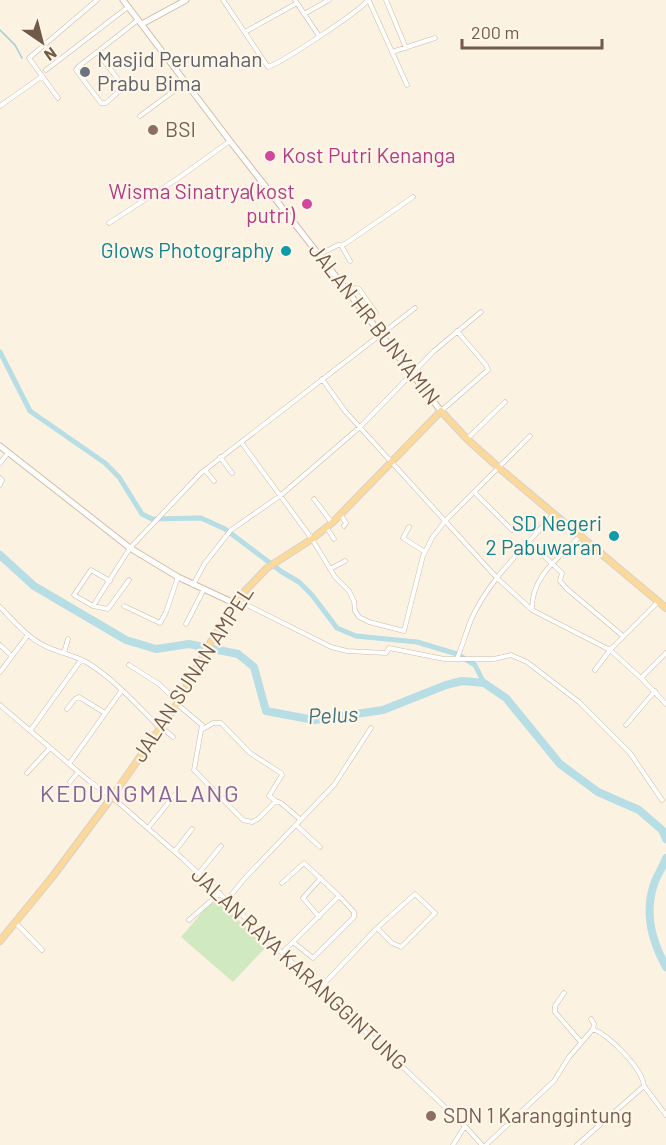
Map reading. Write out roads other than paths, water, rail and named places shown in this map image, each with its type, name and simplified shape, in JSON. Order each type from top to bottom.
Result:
[{"type":"main road","name":"JALAN HR BUNYAMIN","points":[[123,0],[441,411],[498,467],[666,608]]},
{"type":"main road","points":[[140,22],[186,0]]},
{"type":"main road","name":"JALAN SUNAN AMPEL","points":[[0,941],[53,876],[112,797],[177,703],[213,638],[255,578],[329,525],[441,411]]},
{"type":"main road","points":[[0,446],[130,548],[178,578],[237,602]]},
{"type":"street","points":[[58,98],[29,58],[97,0]]},
{"type":"street","points":[[223,0],[268,67],[286,58],[369,1],[407,85]]},
{"type":"street","points":[[304,14],[329,0]]},
{"type":"street","points":[[386,0],[406,48]]},
{"type":"street","points":[[245,33],[296,2],[319,36]]},
{"type":"street","points":[[46,70],[128,7]]},
{"type":"street","points":[[98,53],[124,87],[106,103],[101,103],[76,70],[98,53],[140,22]]},
{"type":"street","points":[[392,52],[435,38]]},
{"type":"street","points":[[0,106],[41,77]]},
{"type":"street","points":[[140,116],[186,82]]},
{"type":"street","points":[[108,223],[177,179],[230,141]]},
{"type":"street","points":[[320,254],[341,245],[413,197]]},
{"type":"street","points":[[341,245],[350,261]]},
{"type":"street","points":[[349,292],[356,288],[360,290],[376,313],[369,319]]},
{"type":"street","points":[[93,606],[130,548],[205,470],[415,308]]},
{"type":"street","points":[[193,585],[205,563],[231,530],[280,496],[360,427],[412,373],[481,312]]},
{"type":"street","points":[[441,411],[488,370],[457,331]]},
{"type":"street","points":[[322,379],[345,411],[497,578],[532,610],[610,650],[666,704]]},
{"type":"street","points":[[467,439],[505,402]]},
{"type":"street","points":[[241,442],[312,539],[334,578],[349,591],[354,601],[355,611],[359,616],[369,622],[404,631],[425,552],[432,538],[445,521],[530,436]]},
{"type":"street","points":[[0,463],[8,453]]},
{"type":"street","points":[[220,458],[232,473]]},
{"type":"street","points":[[205,470],[214,481]]},
{"type":"street","points":[[0,478],[2,480],[0,484]]},
{"type":"street","points":[[474,492],[512,530]]},
{"type":"street","points":[[314,499],[334,539]]},
{"type":"street","points":[[340,514],[346,523],[344,526]]},
{"type":"street","points":[[457,659],[472,619],[497,578],[554,514]]},
{"type":"street","points":[[409,527],[403,536],[404,539],[425,552]]},
{"type":"street","points":[[532,610],[538,580],[580,536]]},
{"type":"street","points":[[529,542],[562,573],[560,582],[623,636]]},
{"type":"street","points":[[330,570],[345,561]]},
{"type":"street","points":[[110,581],[91,570],[74,593],[75,597],[93,606],[108,609],[129,580]]},
{"type":"street","points":[[124,606],[160,623],[178,578]]},
{"type":"street","points":[[186,624],[204,589]]},
{"type":"street","points":[[237,602],[339,649],[386,653],[389,648],[444,659],[494,658],[511,655],[527,662],[579,702],[630,753],[662,800]]},
{"type":"street","points":[[595,670],[623,636],[659,602]]},
{"type":"street","points":[[0,607],[28,635],[46,647],[81,660],[122,690],[160,728],[173,737]]},
{"type":"street","points":[[0,672],[28,635]]},
{"type":"street","points":[[64,653],[68,639]]},
{"type":"street","points":[[0,645],[12,656]]},
{"type":"street","points":[[641,678],[666,654]]},
{"type":"street","points":[[30,731],[81,660]]},
{"type":"street","points":[[129,665],[159,684],[177,703],[201,722],[203,729],[196,752],[194,770],[243,820],[252,822],[258,819],[276,801]]},
{"type":"street","points":[[69,764],[122,690]]},
{"type":"street","points":[[626,725],[655,691]]},
{"type":"street","points":[[67,709],[79,697],[105,713]]},
{"type":"street","name":"JALAN RAYA KARANGGINTUNG","points":[[1,707],[175,851],[484,1145]]},
{"type":"street","points":[[203,729],[213,723],[220,723],[250,753],[281,773],[282,775],[269,796],[301,820]]},
{"type":"street","points":[[227,900],[341,777],[371,729]]},
{"type":"street","points":[[150,742],[157,747]]},
{"type":"street","points":[[27,773],[50,748]]},
{"type":"street","points":[[70,782],[78,772]]},
{"type":"street","points":[[148,828],[178,791]]},
{"type":"street","points":[[296,825],[320,847]]},
{"type":"street","points":[[175,851],[192,829]]},
{"type":"street","points":[[199,874],[221,846]]},
{"type":"street","points":[[282,883],[303,863],[306,864],[356,914],[313,958],[293,942]]},
{"type":"street","points":[[319,916],[303,898],[321,878]]},
{"type":"street","points":[[189,920],[220,893]]},
{"type":"street","points":[[319,989],[377,928],[415,894],[435,913],[401,947],[392,943],[377,928]]},
{"type":"street","points":[[282,953],[339,896]]},
{"type":"street","points":[[15,922],[42,950]]},
{"type":"street","points":[[564,993],[555,1006],[555,1012],[581,1042]]},
{"type":"street","points":[[484,1145],[554,1081],[581,1042],[593,1029],[594,1024],[591,1018]]},
{"type":"street","points":[[593,1029],[610,1039],[642,1076],[644,1086],[666,1114]]},
{"type":"street","points":[[577,1145],[644,1086]]},
{"type":"street","points":[[453,1145],[465,1126]]},
{"type":"waterway","points":[[0,30],[15,45],[22,58]]},
{"type":"waterway","points":[[0,352],[30,411],[105,463],[119,477],[142,514],[152,519],[201,518],[225,529],[299,582],[337,628],[356,636],[417,642],[457,654],[475,665],[484,683]]},
{"type":"waterway","name":"Pelus","points":[[0,555],[34,586],[126,640],[156,649],[189,644],[238,654],[254,667],[266,711],[314,720],[383,710],[462,681],[484,683],[506,698],[560,764],[598,792],[639,810],[662,830],[666,839]]},
{"type":"waterway","name":"Pelus","points":[[666,858],[654,884],[650,906],[653,937],[666,967]]},
{"type":"place","name":"Masjid Perumahan Prabu Bima","points":[[85,72]]},
{"type":"place","name":"BSI","points":[[153,130]]},
{"type":"place","name":"Kost Putri Kenanga","points":[[270,156]]},
{"type":"place","name":"Wisma Sinatrya(kost putri)","points":[[307,204]]},
{"type":"place","name":"Glows Photography","points":[[286,251]]},
{"type":"place","name":"SD Negeri 2 Pabuwaran","points":[[614,536]]},
{"type":"place","name":"SDN 1 Karanggintung","points":[[431,1116]]},
{"type":"district","name":"KEDUNGMALANG","points":[[140,794]]}]
